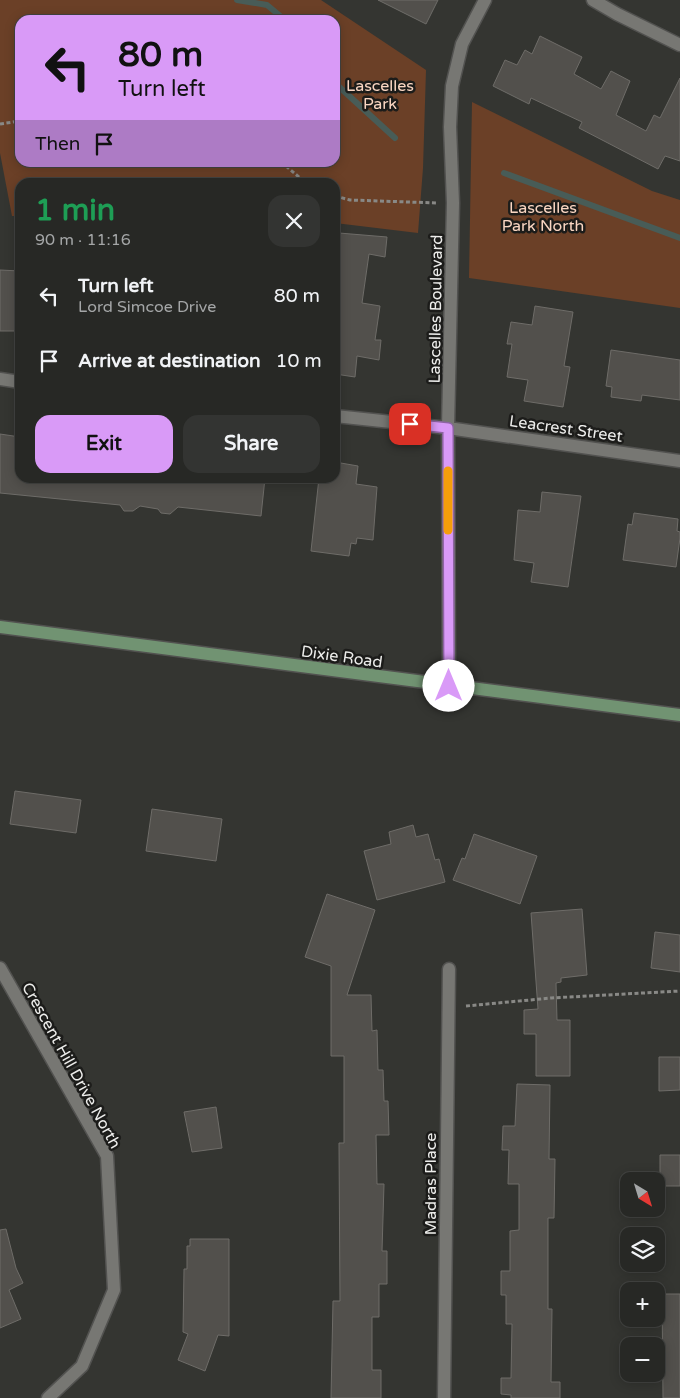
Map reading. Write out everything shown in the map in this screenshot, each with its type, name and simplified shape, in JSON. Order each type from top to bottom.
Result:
[{"type":"main road","name":"Dixie Road","points":[[0,627],[680,715]]},
{"type":"street","name":"Lascelles Boulevard","points":[[449,686],[448,428],[453,203],[450,127],[452,86],[462,44],[485,0]]},
{"type":"street","points":[[593,0],[616,14],[680,45]]},
{"type":"street","points":[[0,380],[15,382]]},
{"type":"street","name":"Leacrest Street","points":[[340,417],[448,428],[680,461]]},
{"type":"street","name":"Crescent Hill Drive North","points":[[0,968],[106,1156],[114,1290],[82,1366],[48,1398]]},
{"type":"street","name":"Madras Place","points":[[444,1398],[449,969]]},
{"type":"path","points":[[0,124],[15,122]]},
{"type":"path","points":[[286,167],[300,178]]},
{"type":"path","points":[[340,197],[350,200],[453,203]]},
{"type":"path","points":[[448,1008],[551,998],[680,991]]},
{"type":"green space","name":"Lascelles Park","points":[[0,0],[321,0],[426,70],[423,168],[418,233],[340,224],[340,178],[15,178],[15,216],[12,216],[0,153]]},
{"type":"green space","name":"Lascelles Park North","points":[[472,102],[652,191],[680,200],[680,308],[469,278]]},
{"type":"building","points":[[378,0],[438,0],[426,24]]},
{"type":"building","points":[[540,36],[582,57],[574,74],[601,89],[611,71],[630,81],[616,115],[646,131],[654,115],[660,118],[680,78],[680,161],[665,156],[658,169],[579,128],[582,122],[531,98],[529,104],[493,86],[505,60],[517,65],[525,50],[532,54]]},
{"type":"building","points":[[340,233],[387,237],[385,257],[369,254],[362,303],[380,306],[375,340],[381,340],[379,360],[357,356],[355,377],[340,375]]},
{"type":"building","points":[[0,270],[15,271],[15,331],[0,331]]},
{"type":"building","points":[[535,306],[573,312],[564,366],[570,367],[563,407],[524,401],[528,380],[507,377],[512,344],[507,344],[511,322],[532,325]]},
{"type":"building","points":[[611,350],[680,360],[680,400],[642,395],[641,401],[611,397],[612,387],[606,386]]},
{"type":"building","points":[[0,434],[15,436],[15,483],[264,483],[261,516],[178,507],[170,514],[161,513],[158,509],[140,506],[133,511],[124,511],[120,505],[0,493]]},
{"type":"building","points":[[340,463],[358,466],[356,484],[377,487],[373,540],[357,538],[356,544],[351,543],[349,556],[311,551],[318,483],[340,483]]},
{"type":"building","points":[[542,492],[581,496],[568,587],[531,582],[534,563],[514,560],[518,510],[540,512]]},
{"type":"building","points":[[634,513],[678,519],[677,531],[680,532],[680,538],[676,567],[623,560],[628,524],[632,525]]},
{"type":"building","points":[[15,791],[81,800],[76,833],[10,824]]},
{"type":"building","points":[[152,809],[222,819],[216,861],[146,851]]},
{"type":"building","points":[[413,825],[416,837],[428,834],[435,860],[439,859],[445,882],[377,900],[364,851],[391,844],[389,832]]},
{"type":"building","points":[[474,834],[537,856],[520,904],[453,880],[462,858],[465,859]]},
{"type":"building","points":[[327,894],[375,910],[347,995],[371,995],[372,1031],[377,1030],[378,1070],[383,1070],[384,1101],[388,1101],[389,1135],[376,1135],[377,1184],[384,1184],[382,1251],[387,1251],[387,1284],[379,1284],[379,1317],[372,1317],[372,1370],[381,1370],[381,1398],[331,1398],[333,1301],[340,1301],[339,1143],[344,1143],[344,1056],[331,1056],[331,966],[305,957]]},
{"type":"building","points":[[582,909],[587,975],[561,978],[561,982],[556,983],[557,1020],[570,1020],[570,1076],[536,1076],[536,1034],[524,1034],[524,1010],[538,1009],[531,913]]},
{"type":"building","points":[[655,932],[680,935],[680,972],[651,968]]},
{"type":"building","points":[[659,1057],[680,1057],[680,1090],[659,1091]]},
{"type":"building","points":[[517,1084],[550,1085],[549,1159],[555,1159],[554,1218],[548,1218],[548,1309],[552,1309],[551,1382],[560,1382],[560,1398],[511,1398],[511,1395],[501,1394],[501,1378],[511,1378],[512,1324],[506,1324],[506,1295],[501,1295],[501,1271],[510,1271],[510,1231],[519,1230],[519,1184],[508,1184],[509,1150],[502,1150],[503,1126],[515,1126]]},
{"type":"building","points":[[216,1107],[222,1148],[192,1152],[184,1112]]},
{"type":"building","points":[[660,1155],[680,1155],[680,1186],[665,1186],[665,1172],[660,1172]]},
{"type":"building","points":[[6,1229],[16,1268],[23,1283],[9,1290],[21,1319],[0,1328],[0,1230]]},
{"type":"building","points":[[190,1239],[229,1239],[229,1336],[218,1335],[205,1371],[178,1360],[188,1334],[183,1332],[184,1269],[187,1269],[187,1246],[190,1246]]},
{"type":"building","points":[[665,1294],[680,1294],[680,1398],[663,1398],[665,1337],[662,1337],[662,1327],[665,1327]]},
{"type":"waterway","points":[[237,0],[267,5],[279,15]]},
{"type":"waterway","points":[[340,88],[395,138]]},
{"type":"waterway","points":[[504,173],[680,238]]},
{"type":"slow traffic","points":[[448,471],[448,530]]},
{"type":"route","points":[[410,424],[448,428],[449,686]]}]
